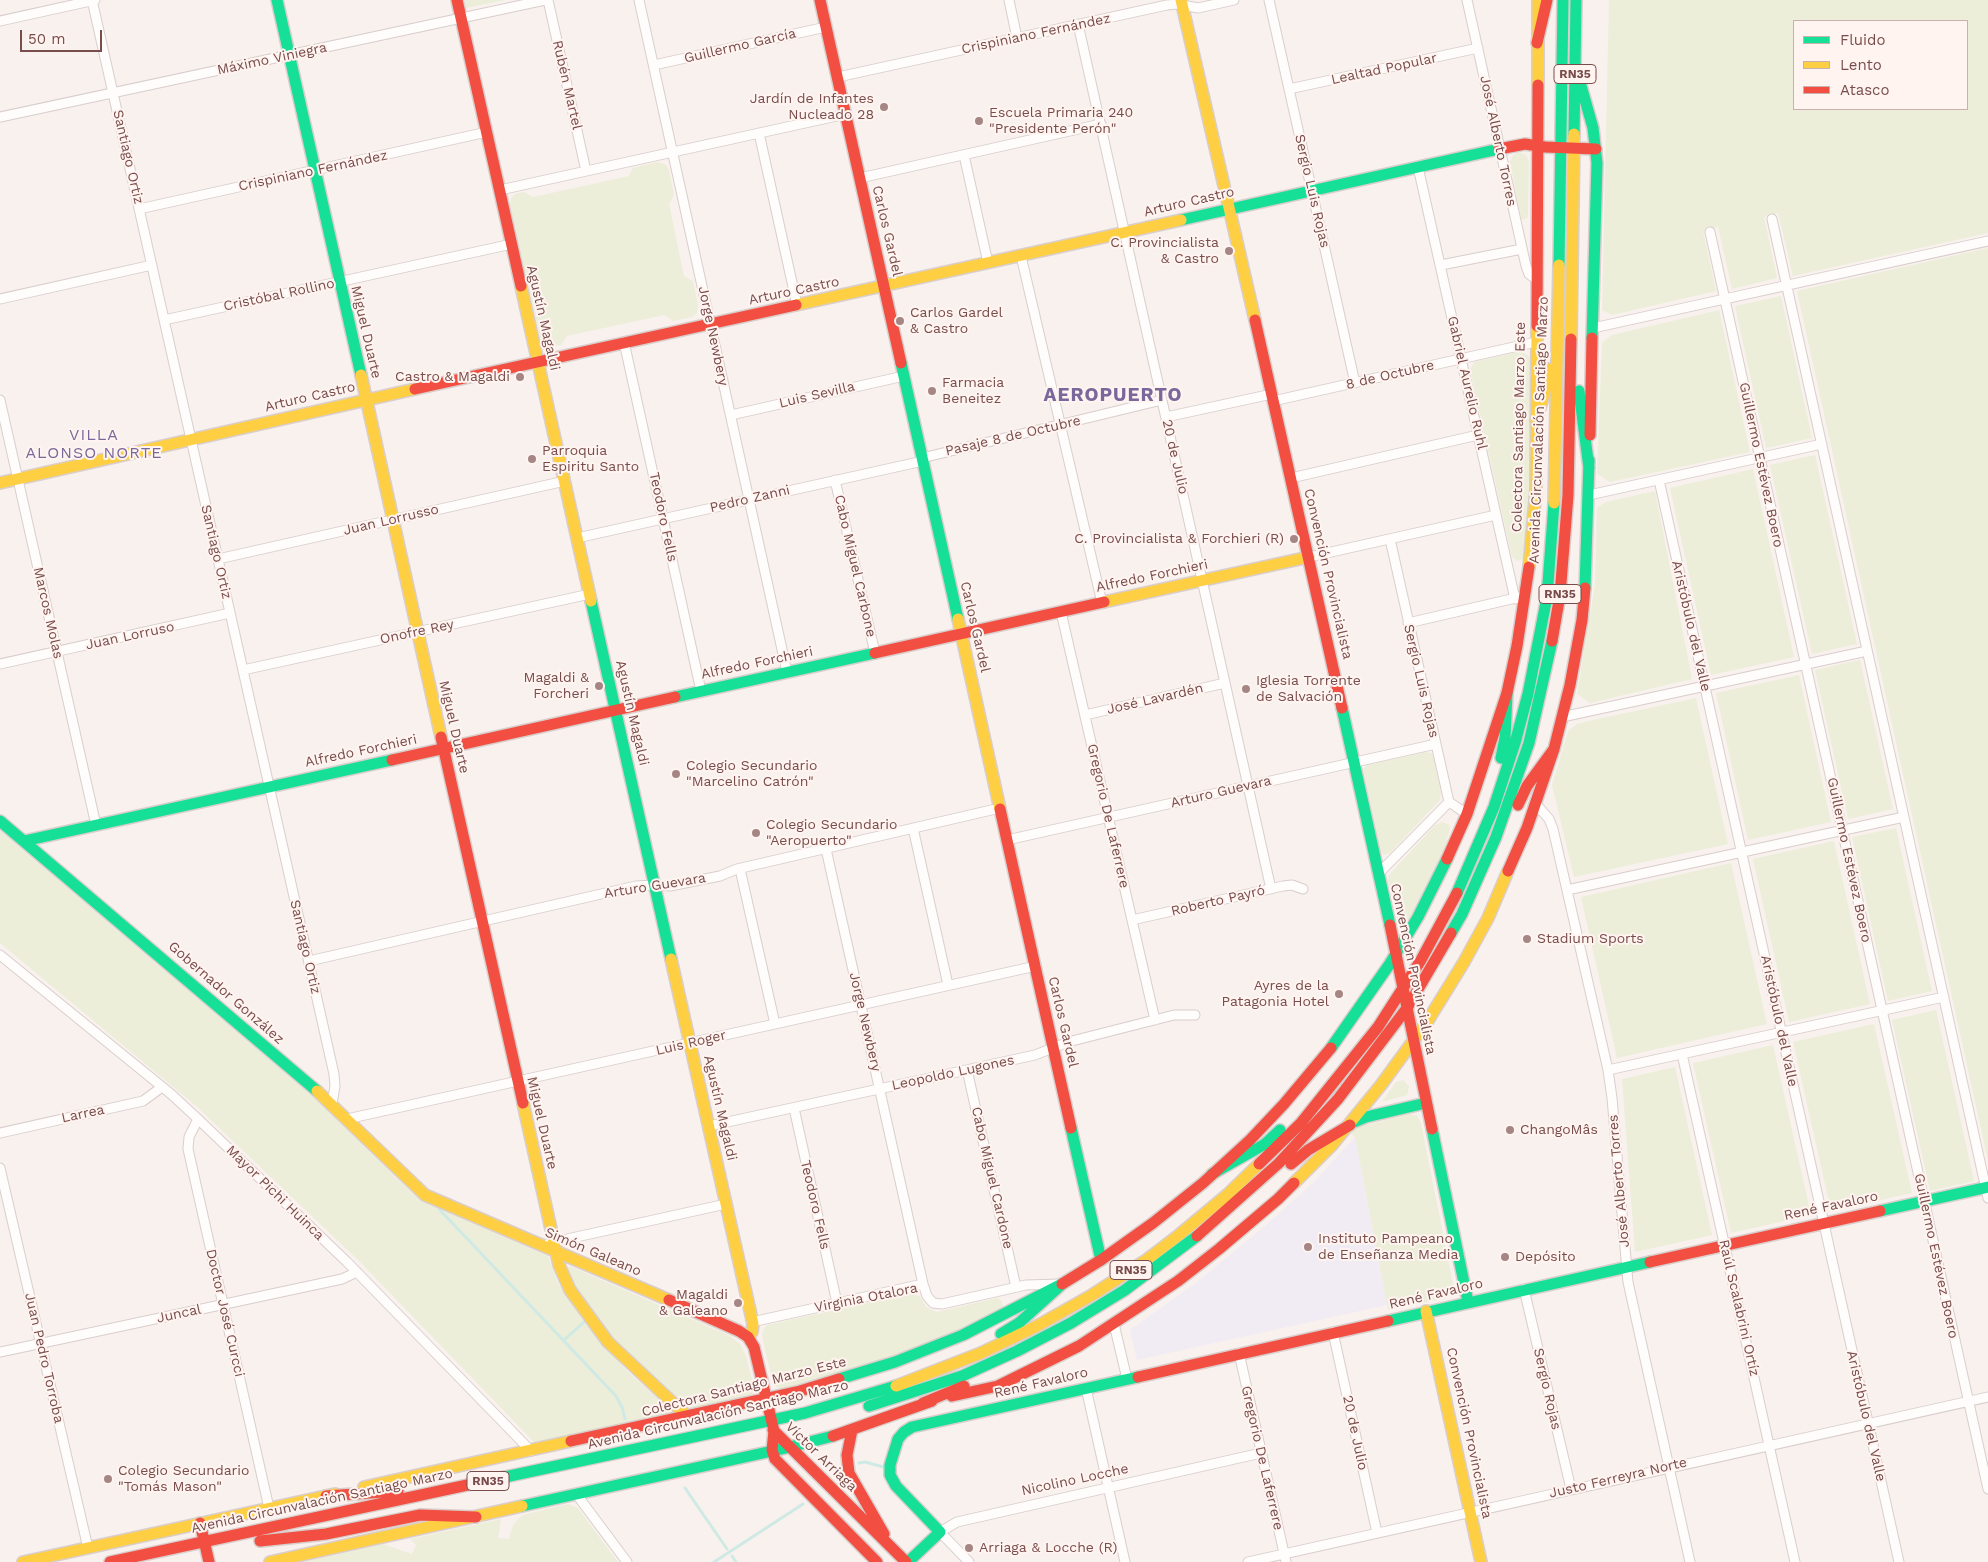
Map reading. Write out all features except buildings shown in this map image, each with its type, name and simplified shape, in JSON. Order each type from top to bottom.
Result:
[{"type":"main road","name":"Miguel Duarte","points":[[277,0],[560,1270],[568,1286],[598,1330],[631,1365],[688,1417]]},
{"type":"main road","name":"Agustín Magaldi","points":[[457,0],[752,1322],[752,1330],[748,1337]]},
{"type":"main road","name":"Carlos Gardel","points":[[820,0],[1101,1260]]},
{"type":"main road","name":"Colectora Santiago Marzo Este","points":[[23,1562],[766,1400],[837,1381],[918,1354],[974,1330],[1101,1260],[1153,1223],[1212,1174],[1267,1123],[1313,1071],[1355,1016],[1396,955],[1434,886],[1467,814],[1507,693],[1517,646],[1520,597],[1535,504],[1538,0]]},
{"type":"main road","points":[[1537,43],[1547,0]]},
{"type":"main road","name":"Avenida Circunvalación Santiago Marzo","points":[[161,1562],[772,1425],[885,1390],[962,1362],[1025,1333],[1092,1295],[1162,1248],[1227,1195],[1276,1148],[1328,1091],[1368,1040],[1403,989],[1438,931],[1461,885],[1494,807],[1515,743],[1534,669],[1547,596],[1555,495],[1563,0]]},
{"type":"main road","name":"Avenida Circunvalación Santiago Marzo","points":[[110,1562],[207,1552],[542,1469],[876,1404],[962,1376],[1017,1351],[1106,1302],[1161,1265],[1264,1178],[1309,1132],[1351,1082],[1406,1008],[1446,944],[1483,868],[1508,806],[1536,718],[1553,639],[1561,586],[1567,512],[1576,0]]},
{"type":"main road","name":"Convención Provincialista","points":[[1182,2],[1309,557],[1396,955],[1468,1302]]},
{"type":"main road","points":[[923,1404],[998,1386],[1065,1353],[1114,1324],[1178,1281],[1239,1233],[1296,1181],[1350,1125],[1413,1041],[1447,991],[1480,933],[1508,873],[1536,804],[1554,749],[1576,653],[1584,604],[1598,178],[1596,149],[1591,121],[1575,64]]},
{"type":"main road","name":"Arturo Castro","points":[[0,483],[538,361],[1500,149],[1525,144],[1596,149]]},
{"type":"main road","points":[[1536,422],[1548,377],[1550,273],[1560,203]]},
{"type":"main road","points":[[1573,224],[1580,298],[1579,400],[1589,468]]},
{"type":"main road","name":"Alfredo Forchieri","points":[[24,841],[1309,557]]},
{"type":"main road","points":[[1461,885],[1470,843],[1504,750],[1507,693]]},
{"type":"main road","points":[[1446,944],[1482,894],[1524,793],[1554,749]]},
{"type":"main road","name":"Gobernador González","points":[[0,821],[332,1104],[426,1195]]},
{"type":"main road","points":[[1212,1174],[1271,1139],[1334,1069],[1368,1040]]},
{"type":"main road","points":[[1196,1237],[1241,1210],[1304,1153],[1350,1125],[1366,1117],[1426,1103]]},
{"type":"main road","name":"René Favaloro","points":[[940,1532],[892,1481],[890,1468],[896,1442],[902,1434],[912,1428],[1127,1378],[1824,1223],[1924,1201],[1987,1191]]},
{"type":"main road","name":"Simón Galeano","points":[[426,1195],[539,1245],[555,1247],[739,1331],[748,1337]]},
{"type":"main road","points":[[885,1390],[922,1368],[968,1350],[1012,1328],[1060,1284]]},
{"type":"main road","points":[[270,1562],[772,1452],[852,1430],[923,1404],[1050,1343],[1106,1302]]},
{"type":"main road","name":"Convención Provincialista","points":[[1426,1311],[1482,1562]]},
{"type":"main road","points":[[748,1337],[754,1346],[772,1425]]},
{"type":"main road","name":"Víctor Arriaga","points":[[772,1425],[791,1447],[907,1562]]},
{"type":"main road","name":"Víctor Arriaga","points":[[772,1425],[772,1452]]},
{"type":"main road","points":[[852,1430],[847,1455],[849,1473],[895,1551]]},
{"type":"main road","points":[[772,1452],[777,1462],[877,1562]]},
{"type":"main road","points":[[326,1496],[392,1492],[482,1471],[542,1469]]},
{"type":"main road","points":[[260,1541],[326,1534],[420,1515],[476,1517]]},
{"type":"main road","points":[[200,1523],[207,1552]]},
{"type":"main road","name":"Nicolino Locche","points":[[907,1562],[940,1532]]},
{"type":"street","points":[[0,21],[93,0]]},
{"type":"street","name":"Santiago Ortiz","points":[[93,0],[335,1078],[332,1104]]},
{"type":"street","name":"Máximo Viniegra","points":[[0,117],[546,0]]},
{"type":"street","name":"Rubén Martel","points":[[546,0],[586,171]]},
{"type":"street","name":"Jorge Newbery","points":[[639,0],[787,672]]},
{"type":"street","points":[[1009,0],[1017,38]]},
{"type":"street","name":"Crispiniano Fernández","points":[[838,77],[1166,5],[1182,2],[1198,8],[1234,0]]},
{"type":"street","name":"Sergio Luis Rojas","points":[[1269,0],[1355,383]]},
{"type":"street","name":"José Alberto Torres","points":[[1468,0],[1522,249],[1528,272],[1536,279]]},
{"type":"street","name":"20 de Julio","points":[[1078,24],[1271,889]]},
{"type":"street","name":"Guillermo García","points":[[654,65],[826,27]]},
{"type":"street","name":"Lealtad Popular","points":[[1289,89],[1478,48]]},
{"type":"street","points":[[500,190],[846,114]]},
{"type":"street","points":[[860,178],[1100,124]]},
{"type":"street","name":"Crispiniano Fernández","points":[[139,209],[487,132]]},
{"type":"street","points":[[759,133],[797,305]]},
{"type":"street","points":[[964,155],[988,263]]},
{"type":"street","name":"Gabriel Aurelio Ruhl","points":[[1418,167],[1496,515],[1520,597]]},
{"type":"street","points":[[1772,219],[1987,1191]]},
{"type":"street","name":"Guillermo Estévez Boero","points":[[1710,232],[1988,1489]]},
{"type":"street","points":[[1593,328],[1988,241]]},
{"type":"street","name":"Cristóbal Rollino","points":[[164,320],[512,244]]},
{"type":"street","points":[[1440,265],[1522,249]]},
{"type":"street","points":[[1021,256],[1102,602]]},
{"type":"street","points":[[0,299],[152,265]]},
{"type":"street","name":"Teodoro Fells","points":[[624,342],[701,691]]},
{"type":"street","name":"8 de Octubre","points":[[1272,397],[1355,383],[1536,342]]},
{"type":"street","name":"Luis Sevilla","points":[[730,415],[904,376]]},
{"type":"street","points":[[1166,417],[1272,397]]},
{"type":"street","name":"Marcos Molas","points":[[0,400],[96,825]]},
{"type":"street","name":"Pasaje 8 de Octubre","points":[[923,459],[1162,400]]},
{"type":"street","points":[[1291,478],[1478,435]]},
{"type":"street","points":[[1588,495],[1822,444]]},
{"type":"street","name":"Pedro Zanni","points":[[577,538],[923,459]]},
{"type":"street","name":"Cabo Miguel Carbone","points":[[835,480],[875,653]]},
{"type":"street","name":"Aristóbulo del Valle","points":[[1659,480],[1899,1562]]},
{"type":"street","name":"Juan Lorrusso","points":[[218,559],[565,481]]},
{"type":"street","name":"Alfredo Forchieri","points":[[1309,557],[1496,515]]},
{"type":"street","name":"Sergio Luis Rojas","points":[[1390,539],[1449,802]]},
{"type":"street","name":"Onofre Rey","points":[[243,670],[590,594]]},
{"type":"street","points":[[1408,623],[1520,597]]},
{"type":"street","name":"Gregorio De Laferrere","points":[[1061,612],[1155,1020]]},
{"type":"street","name":"Juan Lorruso","points":[[0,664],[230,613]]},
{"type":"street","points":[[1562,717],[1867,651]]},
{"type":"street","name":"José Lavardén","points":[[1085,715],[1225,683]]},
{"type":"street","name":"Arturo Guevara","points":[[1007,840],[1436,744]]},
{"type":"street","points":[[1378,874],[1449,802],[1467,814]]},
{"type":"street","name":"José Alberto Torres","points":[[1536,804],[1551,824],[1608,1070],[1612,1091],[1629,1288],[1690,1562]]},
{"type":"street","name":"Arturo Guevara","points":[[308,961],[636,886],[676,885],[1000,808]]},
{"type":"street","points":[[1567,890],[1904,817]]},
{"type":"street","points":[[913,828],[948,985]]},
{"type":"street","name":"Jorge Newbery","points":[[826,849],[923,1284]]},
{"type":"street","points":[[740,869],[775,1024]]},
{"type":"street","name":"Roberto Payró","points":[[1132,920],[1290,885],[1304,889]]},
{"type":"street","name":"Mayor Pichi Huinca","points":[[0,955],[162,1087],[198,1119],[357,1272],[531,1451]]},
{"type":"street","name":"Luis Roger","points":[[347,1119],[1036,966]]},
{"type":"street","points":[[1608,1070],[1944,998]]},
{"type":"street","name":"Leopoldo Lugones","points":[[709,1126],[1035,1055],[1068,1042],[1180,1014],[1195,1015]]},
{"type":"street","name":"Raúl Scalabrini Ortíz","points":[[1682,1054],[1795,1562]]},
{"type":"street","name":"Cabo Miguel Cardone","points":[[967,1070],[1016,1287]]},
{"type":"street","name":"Larrea","points":[[0,1133],[143,1101],[162,1087]]},
{"type":"street","name":"Teodoro Fells","points":[[794,1108],[837,1303]]},
{"type":"street","name":"Doctor José Curcci","points":[[198,1119],[188,1137],[188,1145],[270,1508]]},
{"type":"street","name":"Juan Pedro Torroba","points":[[0,1168],[88,1548]]},
{"type":"street","points":[[555,1247],[726,1204]]},
{"type":"street","name":"Juncal","points":[[0,1352],[342,1279],[357,1272]]},
{"type":"street","name":"Virginia Otalora","points":[[752,1322],[923,1284],[929,1299],[939,1304],[1032,1284],[1060,1284]]},
{"type":"street","name":"Sergio Rojas","points":[[1524,1290],[1571,1489]]},
{"type":"street","points":[[1114,1324],[1127,1378]]},
{"type":"street","name":"20 de Julio","points":[[1333,1332],[1377,1533]]},
{"type":"street","name":"Gregorio De Laferrere","points":[[1239,1353],[1285,1558]]},
{"type":"street","points":[[1086,1388],[1125,1562]]},
{"type":"street","name":"Justo Ferreyra Norte","points":[[1248,1562],[1285,1558],[1377,1533],[1988,1396]]},
{"type":"street","name":"Nicolino Locche","points":[[940,1532],[952,1524],[966,1520],[1261,1453]]},
{"type":"street","points":[[577,1494],[627,1562]]},
{"type":"street","points":[[940,1532],[969,1562]]},
{"type":"shaded area","name":"Instituto Pampeano de Enseñanza Media","points":[[1355,1137],[1387,1305],[1137,1360],[1130,1330],[1197,1282],[1265,1226],[1313,1183]]},
{"type":"green space","points":[[465,0],[505,0],[466,8]]},
{"type":"green space","points":[[1609,0],[1988,0],[1988,233],[1793,276],[1778,213],[1764,217],[1777,278],[1732,289],[1718,227],[1703,231],[1716,291],[1612,315],[1602,310]]},
{"type":"green space","points":[[1519,152],[1526,155],[1529,162],[1528,217],[1524,220],[1521,218],[1510,162],[1513,155]]},
{"type":"green space","points":[[657,162],[665,164],[669,170],[674,195],[669,204],[684,276],[693,281],[698,305],[697,313],[692,317],[673,321],[664,315],[567,336],[561,345],[546,347],[541,341],[510,205],[511,198],[515,194],[524,192],[533,197],[629,176],[633,168]]},
{"type":"green space","points":[[1988,248],[1988,1161],[1797,291]]},
{"type":"green space","points":[[1781,296],[1812,438],[1766,448],[1735,306]]},
{"type":"green space","points":[[1719,310],[1750,452],[1610,482],[1597,474],[1602,343],[1612,335]]},
{"type":"green space","points":[[1521,351],[1528,355],[1530,360],[1530,475],[1524,556],[1518,561],[1512,557],[1470,370],[1474,362]]},
{"type":"green space","points":[[1815,455],[1857,644],[1812,654],[1770,465]]},
{"type":"green space","points":[[1753,469],[1794,657],[1711,675],[1670,488]]},
{"type":"green space","points":[[1655,491],[1692,679],[1590,703],[1577,694],[1595,584],[1597,508],[1606,502]]},
{"type":"green space","points":[[1860,660],[1893,809],[1848,819],[1815,670]]},
{"type":"green space","points":[[1799,675],[1831,822],[1748,840],[1716,693]]},
{"type":"green space","points":[[1696,698],[1728,844],[1574,877],[1552,785],[1568,731],[1577,724]]},
{"type":"green space","points":[[1426,752],[1431,753],[1433,756],[1441,793],[1440,800],[1390,853],[1384,855],[1381,851],[1363,769],[1367,765]]},
{"type":"green space","points":[[1443,822],[1449,825],[1450,829],[1445,847],[1407,923],[1399,924],[1388,881],[1389,875],[1435,825]]},
{"type":"green space","points":[[1896,828],[1932,991],[1888,1001],[1852,837]]},
{"type":"green space","points":[[0,831],[312,1096],[414,1195],[431,1205],[548,1256],[558,1283],[584,1322],[626,1370],[671,1410],[671,1413],[536,1443],[533,1441],[358,1260],[196,1106],[0,943]]},
{"type":"green space","points":[[1834,841],[1870,1004],[1789,1022],[1753,859]]},
{"type":"green space","points":[[1731,863],[1767,1024],[1617,1058],[1581,897]]},
{"type":"green space","points":[[1936,1010],[1974,1181],[1930,1191],[1892,1020]]},
{"type":"green space","points":[[1874,1024],[1912,1193],[1831,1211],[1793,1042]]},
{"type":"green space","points":[[1773,1045],[1811,1215],[1731,1233],[1693,1063]]},
{"type":"green space","points":[[1675,1067],[1712,1235],[1635,1252],[1622,1079]]},
{"type":"green space","points":[[1403,1080],[1409,1086],[1407,1095],[1382,1102],[1396,1082]]},
{"type":"green space","points":[[1410,1114],[1417,1116],[1421,1123],[1454,1289],[1453,1293],[1446,1298],[1388,1310],[1355,1137],[1350,1133],[1358,1127]]},
{"type":"green space","points":[[570,1266],[730,1336],[740,1344],[746,1356],[754,1387],[753,1393],[750,1396],[695,1409],[686,1407],[638,1365],[607,1331],[575,1287],[566,1269]]},
{"type":"green space","points":[[912,1293],[920,1297],[927,1308],[937,1312],[997,1298],[1001,1300],[1003,1306],[1001,1309],[954,1332],[884,1360],[784,1388],[778,1388],[773,1384],[762,1336],[763,1330],[767,1325]]},
{"type":"green space","points":[[568,1504],[578,1508],[618,1562],[304,1562],[383,1544],[412,1554],[416,1545],[410,1539],[501,1519],[498,1538],[509,1539],[513,1525],[522,1515]]},
{"type":"waterway","points":[[439,1209],[616,1396],[622,1407],[625,1419]]},
{"type":"waterway","points":[[564,1340],[584,1322]]},
{"type":"waterway","points":[[859,1463],[865,1462],[887,1468]]},
{"type":"waterway","points":[[685,1488],[727,1549]]},
{"type":"waterway","points":[[714,1562],[803,1504]]},
{"type":"waterway","points":[[732,1556],[736,1562]]},
{"type":"traffic: fast","points":[[277,0],[361,375]]},
{"type":"traffic: fast","points":[[1559,265],[1563,0]]},
{"type":"traffic: fast","points":[[1574,134],[1576,0]]},
{"type":"traffic: fast","points":[[1578,75],[1593,128],[1597,163],[1592,338]]},
{"type":"traffic: fast","points":[[1181,220],[1499,149]]},
{"type":"traffic: fast","points":[[901,363],[958,619]]},
{"type":"traffic: fast","points":[[1579,391],[1589,468]]},
{"type":"traffic: fast","points":[[1585,588],[1589,460]]},
{"type":"traffic: fast","points":[[1457,893],[1494,807],[1515,743],[1528,694],[1547,597],[1554,503]]},
{"type":"traffic: fast","points":[[591,601],[671,959]]},
{"type":"traffic: fast","points":[[1451,933],[1462,914],[1496,837],[1529,743],[1552,641]]},
{"type":"traffic: fast","points":[[675,697],[875,653]]},
{"type":"traffic: fast","points":[[1501,758],[1505,738],[1507,693]]},
{"type":"traffic: fast","points":[[1342,708],[1390,925]]},
{"type":"traffic: fast","points":[[24,841],[392,760]]},
{"type":"traffic: fast","points":[[0,821],[317,1091]]},
{"type":"traffic: fast","points":[[1331,1048],[1389,965],[1418,917],[1447,859]]},
{"type":"traffic: fast","points":[[1354,1122],[1366,1117],[1426,1103]]},
{"type":"traffic: fast","points":[[1071,1128],[1101,1260]]},
{"type":"traffic: fast","points":[[1432,1129],[1468,1302]]},
{"type":"traffic: fast","points":[[1212,1174],[1265,1144],[1280,1130]]},
{"type":"traffic: fast","points":[[1880,1211],[1988,1187]]},
{"type":"traffic: fast","points":[[869,1406],[962,1376],[1017,1351],[1071,1323],[1125,1290],[1197,1236]]},
{"type":"traffic: fast","points":[[1388,1321],[1650,1262]]},
{"type":"traffic: fast","points":[[839,1379],[895,1362],[963,1335],[1062,1284]]},
{"type":"traffic: fast","points":[[1001,1334],[1019,1323],[1061,1285]]},
{"type":"traffic: fast","points":[[908,1562],[940,1532],[896,1486],[890,1475],[890,1465],[898,1439],[904,1432],[912,1427],[1138,1377]]},
{"type":"traffic: fast","points":[[472,1484],[805,1413],[896,1386]]},
{"type":"traffic: fast","points":[[522,1506],[833,1436]]},
{"type":"traffic: slow","points":[[1181,0],[1255,320]]},
{"type":"traffic: slow","points":[[1538,0],[1538,85]]},
{"type":"traffic: slow","points":[[1571,339],[1574,134]]},
{"type":"traffic: slow","points":[[796,305],[1181,220]]},
{"type":"traffic: slow","points":[[1554,503],[1559,265]]},
{"type":"traffic: slow","points":[[521,286],[591,601]]},
{"type":"traffic: slow","points":[[1529,567],[1536,489],[1537,326]]},
{"type":"traffic: slow","points":[[1536,421],[1546,388],[1548,369]]},
{"type":"traffic: slow","points":[[361,375],[441,737]]},
{"type":"traffic: slow","points":[[0,483],[415,389]]},
{"type":"traffic: slow","points":[[1104,602],[1309,557]]},
{"type":"traffic: slow","points":[[958,619],[1000,809]]},
{"type":"traffic: slow","points":[[1294,1183],[1332,1145],[1381,1085],[1427,1022],[1464,962],[1488,918],[1508,871]]},
{"type":"traffic: slow","points":[[671,959],[753,1324],[752,1332],[748,1337]]},
{"type":"traffic: slow","points":[[317,1091],[425,1195],[669,1300]]},
{"type":"traffic: slow","points":[[523,1103],[559,1265],[570,1290],[608,1342],[688,1417]]},
{"type":"traffic: slow","points":[[896,1386],[981,1353],[1037,1326],[1092,1295],[1145,1261],[1179,1235],[1227,1195],[1259,1164]]},
{"type":"traffic: slow","points":[[1426,1311],[1481,1562]]},
{"type":"traffic: slow","points":[[364,1487],[571,1441]]},
{"type":"traffic: slow","points":[[23,1562],[335,1494]]},
{"type":"traffic: slow","points":[[270,1562],[522,1506]]},
{"type":"traffic: jam","points":[[457,0],[521,286]]},
{"type":"traffic: jam","points":[[820,0],[901,363]]},
{"type":"traffic: jam","points":[[1537,43],[1547,0]]},
{"type":"traffic: jam","points":[[1537,326],[1538,85]]},
{"type":"traffic: jam","points":[[1499,149],[1525,144],[1545,147],[1596,149]]},
{"type":"traffic: jam","points":[[415,389],[796,305]]},
{"type":"traffic: jam","points":[[1255,320],[1342,708]]},
{"type":"traffic: jam","points":[[1590,435],[1592,338]]},
{"type":"traffic: jam","points":[[1552,641],[1560,595],[1568,495],[1571,339]]},
{"type":"traffic: jam","points":[[1447,859],[1467,814],[1507,693],[1517,646],[1529,567]]},
{"type":"traffic: jam","points":[[1508,871],[1527,828],[1554,749],[1570,685],[1582,620],[1585,588]]},
{"type":"traffic: jam","points":[[875,653],[1104,602]]},
{"type":"traffic: jam","points":[[392,760],[675,697]]},
{"type":"traffic: jam","points":[[441,737],[523,1103]]},
{"type":"traffic: jam","points":[[1518,805],[1527,786],[1554,749]]},
{"type":"traffic: jam","points":[[1000,809],[1071,1128]]},
{"type":"traffic: jam","points":[[1259,1164],[1301,1123],[1378,1027],[1421,960],[1457,893]]},
{"type":"traffic: jam","points":[[1390,925],[1432,1129]]},
{"type":"traffic: jam","points":[[1197,1236],[1279,1163],[1338,1099],[1407,1008],[1451,933]]},
{"type":"traffic: jam","points":[[1062,1284],[1101,1260],[1153,1223],[1203,1183],[1250,1140],[1284,1104],[1331,1048]]},
{"type":"traffic: jam","points":[[1291,1164],[1308,1150],[1350,1125]]},
{"type":"traffic: jam","points":[[952,1396],[998,1386],[1079,1346],[1178,1281],[1219,1249],[1294,1183]]},
{"type":"traffic: jam","points":[[1650,1262],[1880,1211]]},
{"type":"traffic: jam","points":[[669,1300],[739,1331],[748,1337],[754,1347],[774,1431],[772,1450],[775,1459],[877,1562]]},
{"type":"traffic: jam","points":[[1138,1377],[1388,1321]]},
{"type":"traffic: jam","points":[[571,1441],[800,1391],[839,1379]]},
{"type":"traffic: jam","points":[[923,1403],[964,1386]]},
{"type":"traffic: jam","points":[[833,1436],[932,1401]]},
{"type":"traffic: jam","points":[[773,1430],[906,1562]]},
{"type":"traffic: jam","points":[[852,1430],[847,1455],[849,1473],[884,1534]]},
{"type":"traffic: jam","points":[[110,1562],[472,1484]]},
{"type":"traffic: jam","points":[[326,1496],[398,1491]]},
{"type":"traffic: jam","points":[[260,1541],[326,1534],[420,1515],[476,1517]]},
{"type":"traffic: jam","points":[[200,1523],[209,1562]]},
{"type":"place","name":"Jardín de Infantes Nucleado 28","points":[[884,107]]},
{"type":"place","name":"Escuela Primaria 240 \"Presidente Perón\"","points":[[979,121]]},
{"type":"place","name":"C. Provincialista & Castro","points":[[1229,251]]},
{"type":"place","name":"Carlos Gardel & Castro","points":[[900,321]]},
{"type":"place","name":"Castro & Magaldi","points":[[520,377]]},
{"type":"place","name":"Farmacia Beneitez","points":[[932,391]]},
{"type":"place","name":"Parroquia Espiritu Santo","points":[[532,459]]},
{"type":"place","name":"C. Provincialista & Forchieri (R)","points":[[1294,539]]},
{"type":"place","name":"Magaldi & Forcheri","points":[[599,686]]},
{"type":"place","name":"Iglesia Torrente de Salvación","points":[[1246,689]]},
{"type":"place","name":"Colegio Secundario \"Marcelino Catrón\"","points":[[676,774]]},
{"type":"place","name":"Colegio Secundario \"Aeropuerto\"","points":[[756,833]]},
{"type":"place","name":"Stadium Sports","points":[[1527,939]]},
{"type":"place","name":"Ayres de la Patagonia Hotel","points":[[1339,994]]},
{"type":"place","name":"ChangoMâs","points":[[1510,1130]]},
{"type":"place","name":"Instituto Pampeano de Enseñanza Media","points":[[1308,1247]]},
{"type":"place","name":"Depósito","points":[[1505,1257]]},
{"type":"place","name":"Magaldi & Galeano","points":[[738,1303]]},
{"type":"place","name":"Colegio Secundario \"Tomás Mason\"","points":[[108,1479]]},
{"type":"place","name":"Arriaga & Locche (R)","points":[[969,1548]]},
{"type":"district","name":"AEROPUERTO","points":[[1113,395]]},
{"type":"district","name":"VILLA ALONSO NORTE","points":[[94,444]]}]
